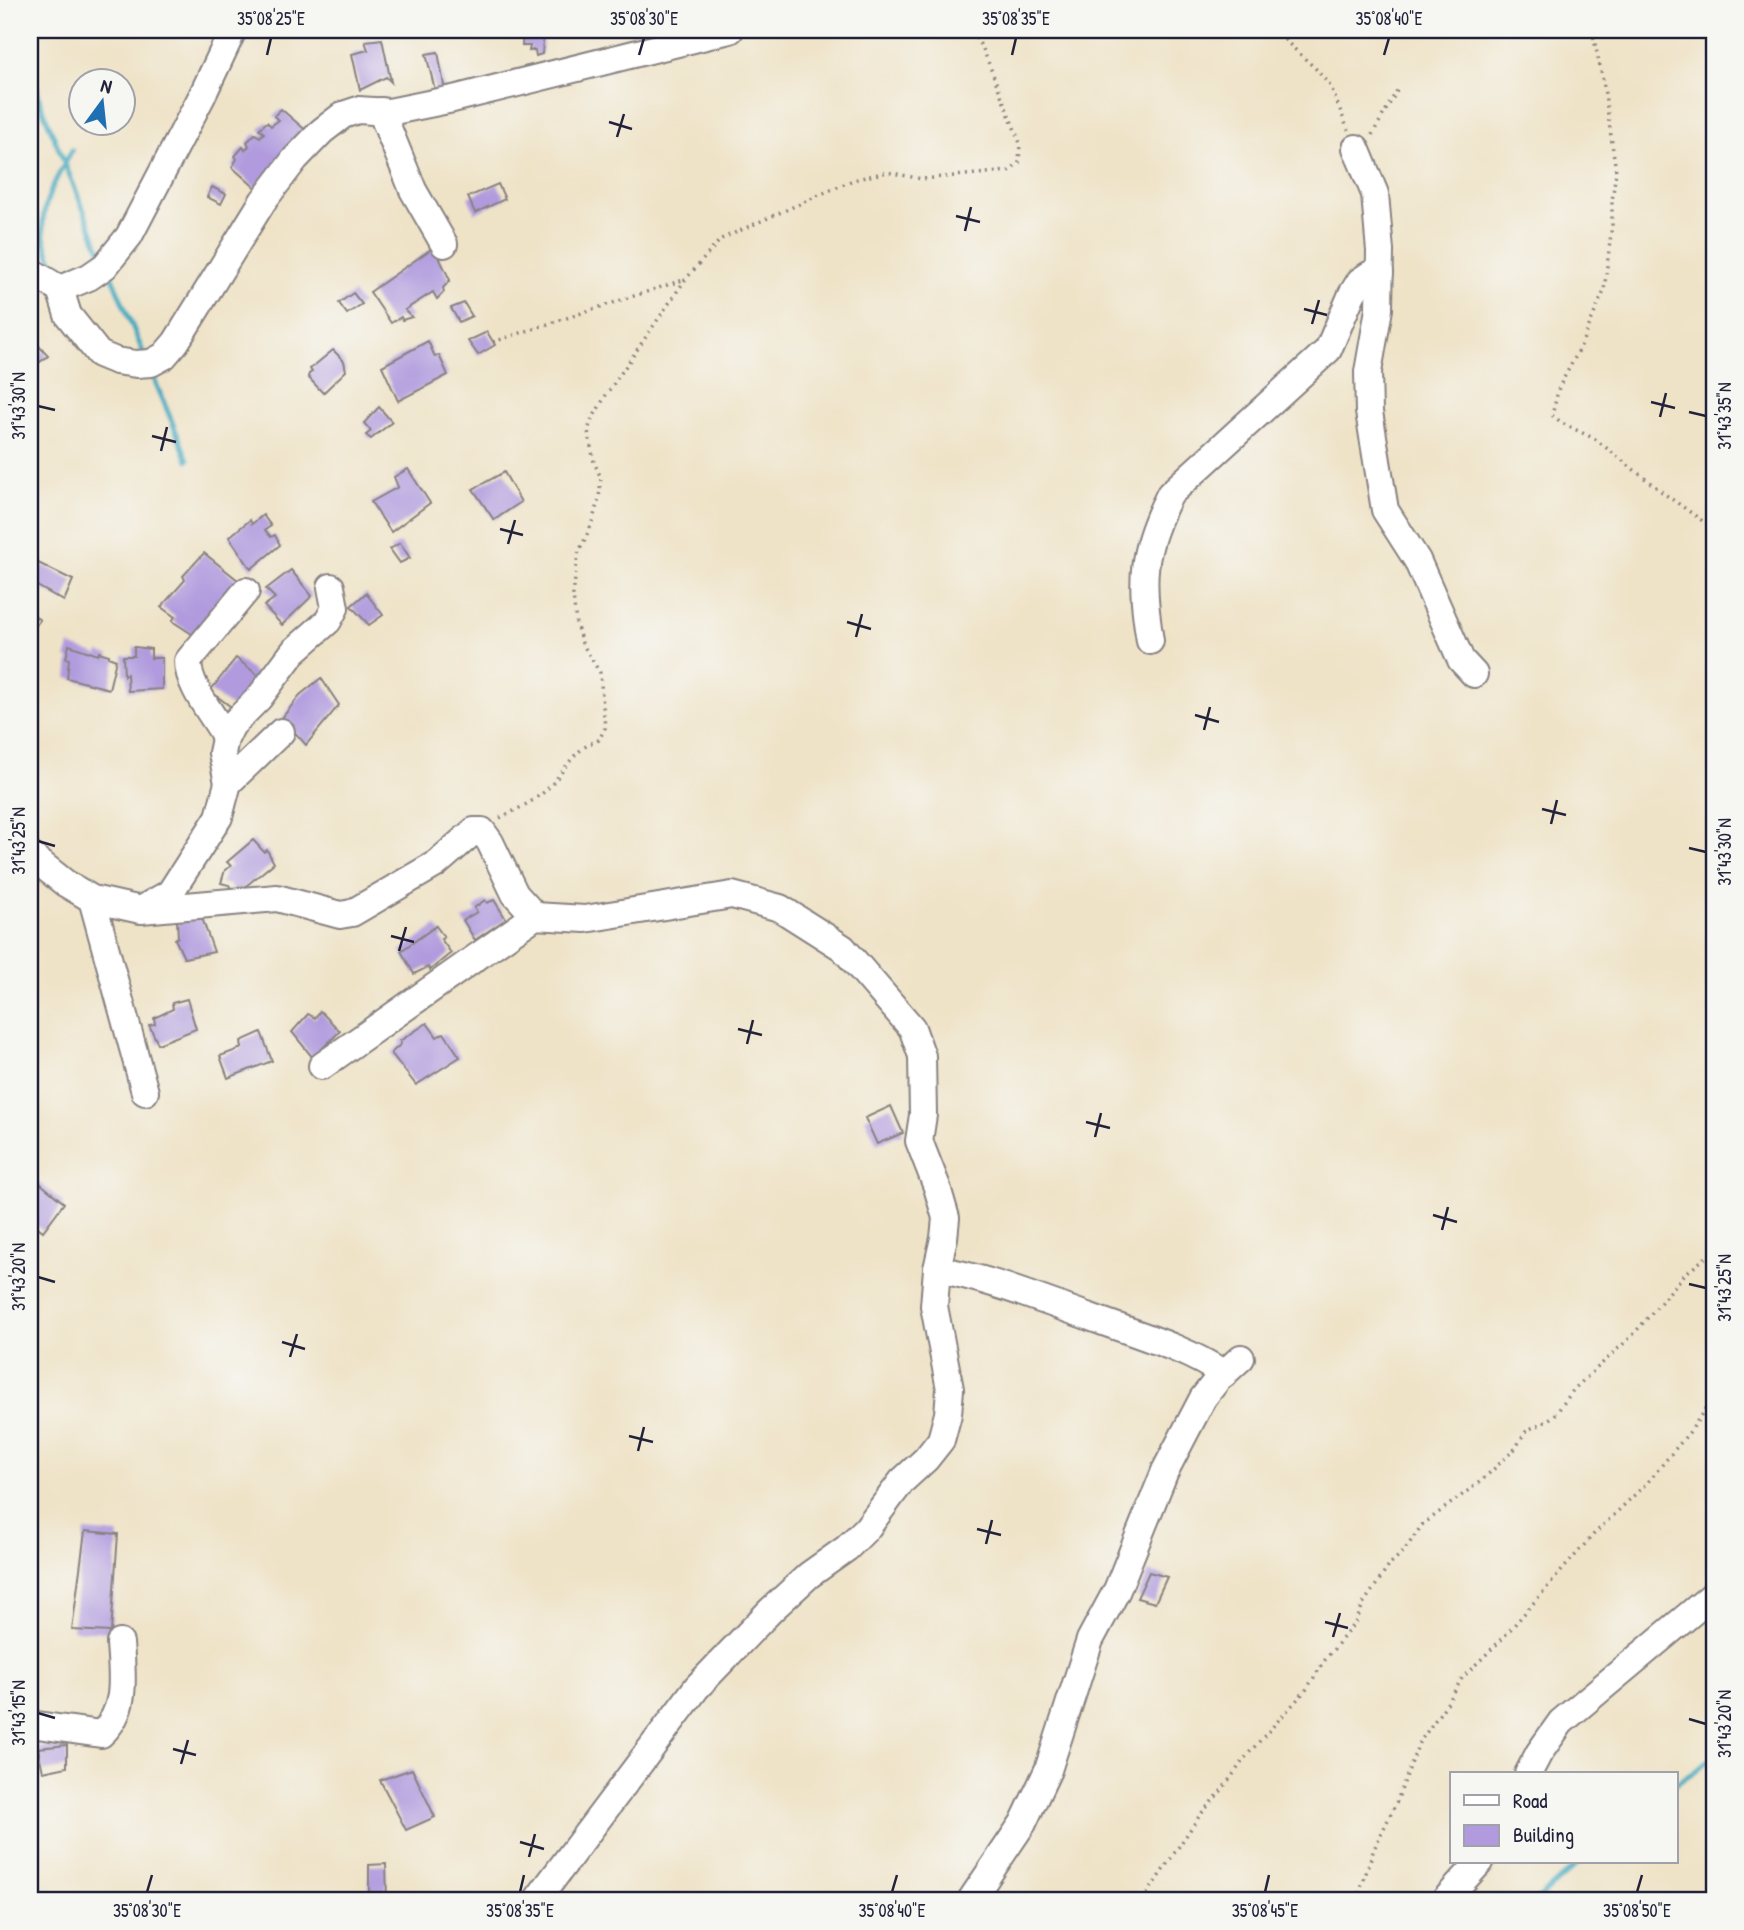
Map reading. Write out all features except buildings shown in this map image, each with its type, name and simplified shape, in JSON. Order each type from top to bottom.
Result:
[{"type":"street","points":[[60,289],[89,277],[105,266],[129,236],[233,30]]},
{"type":"street","points":[[30,271],[60,289],[68,315],[99,354],[116,361],[151,363],[164,355],[176,342],[264,201],[295,159],[322,131],[343,115],[358,110],[381,111],[453,99],[730,30]]},
{"type":"street","points":[[381,111],[413,190],[444,244]]},
{"type":"street","points":[[1356,148],[1375,194],[1380,251],[1379,309],[1370,353],[1368,385],[1369,412],[1385,510],[1417,561],[1461,660],[1474,674]]},
{"type":"street","points":[[1150,640],[1144,604],[1143,569],[1155,524],[1170,495],[1328,350],[1360,281],[1369,275],[1380,273]]},
{"type":"street","points":[[141,910],[170,892],[219,817],[228,783],[222,753],[225,739],[232,725],[259,698],[295,651],[328,621],[335,608],[331,587]]},
{"type":"street","points":[[225,739],[194,683],[188,670],[188,661],[246,592]]},
{"type":"street","points":[[228,783],[281,732]]},
{"type":"street","points":[[30,855],[65,883],[92,900],[141,910],[277,898],[340,915],[352,913],[436,864],[478,831],[515,894],[535,916]]},
{"type":"street","points":[[322,1066],[535,916],[585,919],[732,895],[780,908],[843,948],[912,1028],[922,1056],[923,1115],[919,1140],[946,1218],[934,1306],[950,1389],[948,1414],[941,1440],[926,1459],[902,1481],[860,1535],[790,1592],[697,1687],[537,1900]]},
{"type":"street","points":[[92,900],[145,1092]]},
{"type":"street","points":[[937,1269],[985,1279],[1168,1345],[1210,1365],[1232,1366],[1203,1398],[1157,1489],[1117,1590],[1090,1640],[1052,1759],[1023,1824],[971,1900]]},
{"type":"street","points":[[1529,1772],[1539,1753],[1562,1723],[1714,1594]]},
{"type":"street","points":[[30,1724],[101,1734],[109,1727],[118,1713],[122,1686],[120,1643]]},
{"type":"street","points":[[1445,1900],[1478,1864]]},
{"type":"path","points":[[478,831],[545,792],[573,756],[588,744],[599,740],[605,728],[600,673],[582,643],[576,624],[573,595],[578,554],[591,526],[599,498],[601,478],[594,462],[588,431],[606,395],[685,280],[722,239],[853,180],[887,173],[922,179],[1009,171],[1019,163],[1020,144],[983,50],[971,30]]},
{"type":"path","points":[[1274,30],[1316,69],[1331,88],[1356,148],[1372,134],[1399,87]]},
{"type":"path","points":[[1592,30],[1603,80],[1616,171],[1612,225],[1604,291],[1578,352],[1559,387],[1552,415],[1562,423],[1595,439],[1714,529]]},
{"type":"path","points":[[493,342],[685,280]]},
{"type":"path","points":[[1143,1900],[1194,1823],[1248,1754],[1306,1690],[1325,1660],[1357,1620],[1363,1604],[1391,1563],[1404,1551],[1422,1525],[1475,1486],[1514,1450],[1527,1430],[1555,1415],[1574,1389],[1632,1336],[1685,1274],[1714,1251]]},
{"type":"path","points":[[1357,1900],[1374,1849],[1397,1801],[1419,1743],[1462,1678],[1501,1640],[1593,1535],[1647,1483],[1692,1429],[1714,1395]]},
{"type":"waterway","points":[[30,54],[40,103],[103,257]]},
{"type":"waterway","points":[[60,278],[45,242],[44,214],[50,192],[72,150]]},
{"type":"waterway","points":[[110,272],[145,357]]},
{"type":"waterway","points":[[150,369],[188,460]]},
{"type":"waterway","points":[[1678,1783],[1714,1758]]},
{"type":"waterway","points":[[1537,1900],[1578,1864]]}]
